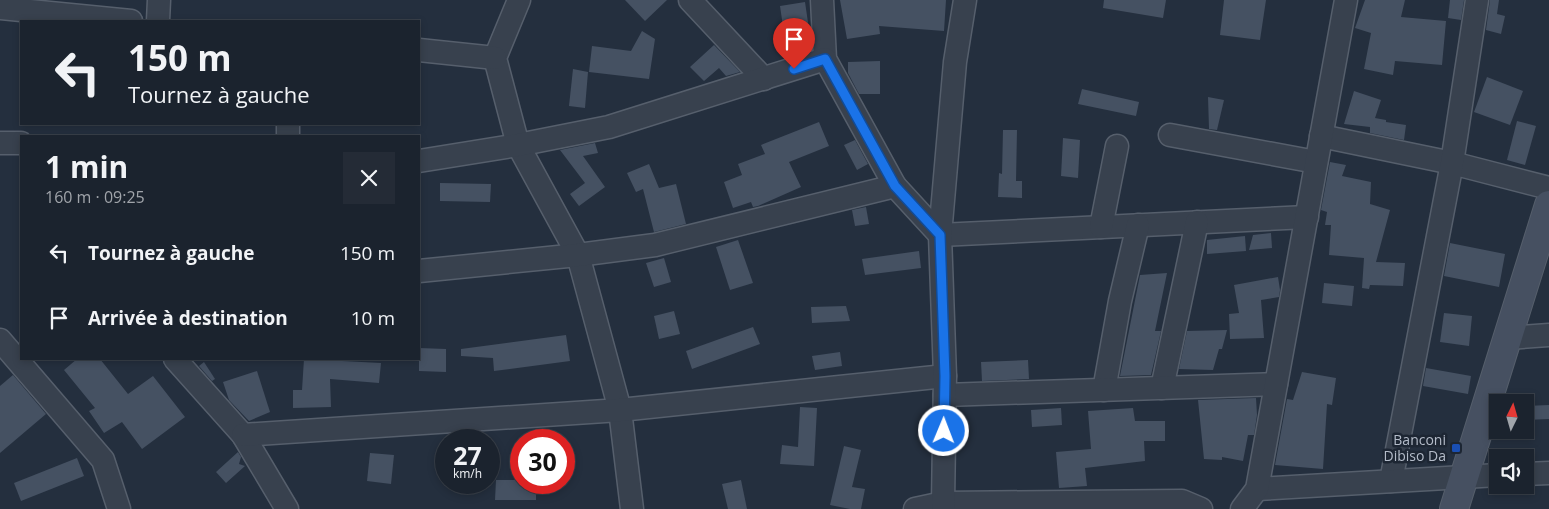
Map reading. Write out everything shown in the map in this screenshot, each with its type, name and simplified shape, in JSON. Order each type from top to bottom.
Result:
[{"type":"main road","points":[[1454,509],[1549,205]]},
{"type":"street","points":[[158,0],[158,20]]},
{"type":"street","points":[[519,0],[495,58],[518,145],[578,255],[620,410],[632,509]]},
{"type":"street","points":[[690,0],[764,78]]},
{"type":"street","points":[[822,0],[825,59],[895,186],[940,235]]},
{"type":"street","points":[[943,506],[945,386],[940,235],[955,62],[965,0]]},
{"type":"street","points":[[1242,509],[1257,489],[1346,0]]},
{"type":"street","points":[[1391,481],[1452,163],[1477,0]]},
{"type":"street","points":[[0,8],[121,20]]},
{"type":"street","points":[[420,50],[495,58]]},
{"type":"street","points":[[420,161],[518,145],[609,127],[825,59]]},
{"type":"street","points":[[1170,135],[1316,162]]},
{"type":"street","points":[[1321,136],[1452,163],[1549,188]]},
{"type":"street","points":[[0,143],[20,143]]},
{"type":"street","points":[[1101,227],[1116,146]]},
{"type":"street","points":[[420,271],[656,245],[895,186]]},
{"type":"street","points":[[940,235],[1307,217]]},
{"type":"street","points":[[1162,388],[1197,222]]},
{"type":"street","points":[[1104,390],[1120,301],[1138,225]]},
{"type":"street","points":[[1508,338],[1549,335]]},
{"type":"street","points":[[0,340],[103,460],[119,509]]},
{"type":"street","points":[[176,360],[243,435],[287,509]]},
{"type":"street","points":[[243,435],[945,386],[1104,390],[1276,384]]},
{"type":"street","points":[[1534,473],[1549,472]]},
{"type":"street","points":[[1257,489],[1489,476]]},
{"type":"street","points":[[915,509],[943,506],[1182,501],[1201,509]]},
{"type":"building","points":[[625,0],[667,0],[645,21]]},
{"type":"building","points":[[840,0],[946,0],[944,31],[879,26],[880,34],[847,39]]},
{"type":"building","points":[[1104,0],[1166,0],[1163,18],[1103,8]]},
{"type":"building","points":[[1224,0],[1266,0],[1260,40],[1220,35]]},
{"type":"building","points":[[1365,0],[1405,0],[1401,17],[1446,21],[1442,65],[1395,61],[1393,75],[1364,69],[1371,33],[1355,28]]},
{"type":"building","points":[[1450,0],[1464,0],[1461,20],[1448,18]]},
{"type":"building","points":[[1490,0],[1499,0],[1497,14],[1505,16],[1501,34],[1486,30]]},
{"type":"building","points":[[805,2],[810,36],[785,40],[780,6]]},
{"type":"building","points":[[642,31],[655,39],[649,79],[589,72],[592,46],[631,51]]},
{"type":"building","points":[[714,45],[740,72],[726,76],[719,68],[704,81],[690,67]]},
{"type":"building","points":[[880,61],[880,94],[859,94],[848,73],[848,62]]},
{"type":"building","points":[[573,69],[588,72],[585,108],[569,106]]},
{"type":"building","points":[[1487,77],[1523,91],[1510,125],[1474,112]]},
{"type":"building","points":[[1082,89],[1139,102],[1136,116],[1078,104]]},
{"type":"building","points":[[1354,91],[1381,100],[1375,118],[1406,125],[1404,140],[1370,133],[1370,127],[1344,124]]},
{"type":"building","points":[[1208,97],[1224,100],[1217,130],[1209,129]]},
{"type":"building","points":[[1517,121],[1536,126],[1525,165],[1507,160]]},
{"type":"building","points":[[819,122],[829,146],[789,162],[801,187],[758,206],[753,207],[751,202],[733,208],[724,182],[742,175],[738,164],[765,154],[761,145]]},
{"type":"building","points":[[1003,130],[1017,130],[1016,181],[1022,181],[1022,198],[998,197],[999,173],[1002,174]]},
{"type":"building","points":[[1063,138],[1080,140],[1078,178],[1061,176]]},
{"type":"building","points":[[855,140],[868,164],[857,170],[844,145]]},
{"type":"building","points":[[595,143],[598,153],[583,156],[605,187],[579,206],[570,194],[585,183],[560,150]]},
{"type":"building","points":[[1330,162],[1346,165],[1342,176],[1371,182],[1370,204],[1390,210],[1376,262],[1405,263],[1403,286],[1370,285],[1369,289],[1362,288],[1364,258],[1329,255],[1331,225],[1325,225],[1327,212],[1321,210]]},
{"type":"building","points":[[649,164],[659,188],[676,184],[686,224],[654,232],[643,189],[636,192],[627,173]]},
{"type":"building","points":[[440,183],[491,184],[490,202],[440,201]]},
{"type":"building","points":[[866,207],[869,224],[855,226],[852,210]]},
{"type":"building","points":[[1271,233],[1272,248],[1249,250],[1253,235]]},
{"type":"building","points":[[1245,236],[1246,251],[1207,254],[1207,240]]},
{"type":"building","points":[[738,240],[753,283],[730,290],[716,247]]},
{"type":"building","points":[[1450,243],[1505,254],[1499,287],[1444,276]]},
{"type":"building","points":[[919,251],[921,268],[865,275],[862,259]]},
{"type":"building","points":[[664,258],[671,282],[654,287],[646,263]]},
{"type":"building","points":[[1167,273],[1155,331],[1161,331],[1151,375],[1120,376],[1140,275]]},
{"type":"building","points":[[1278,277],[1279,297],[1261,300],[1264,338],[1230,339],[1229,314],[1239,313],[1234,285]]},
{"type":"building","points":[[1324,283],[1354,286],[1352,306],[1322,303]]},
{"type":"building","points":[[846,306],[850,321],[812,323],[811,307]]},
{"type":"building","points":[[674,311],[680,334],[659,339],[654,316]]},
{"type":"building","points":[[1444,313],[1472,316],[1469,346],[1440,342]]},
{"type":"building","points":[[753,327],[760,344],[692,369],[686,351]]},
{"type":"building","points":[[1227,330],[1222,349],[1219,349],[1213,370],[1179,369],[1187,331]]},
{"type":"building","points":[[566,335],[570,361],[494,371],[493,358],[461,356],[461,349]]},
{"type":"building","points":[[420,348],[446,349],[446,372],[419,371]]},
{"type":"building","points":[[840,352],[842,366],[815,370],[812,356]]},
{"type":"building","points":[[76,360],[101,360],[128,394],[153,376],[185,417],[142,449],[122,422],[104,433],[89,411],[95,408],[64,370]]},
{"type":"building","points":[[304,360],[381,363],[379,383],[330,379],[331,407],[293,408],[293,390],[302,390]]},
{"type":"building","points":[[1028,360],[1029,379],[982,381],[981,362]]},
{"type":"building","points":[[204,362],[215,379],[212,381],[199,366]]},
{"type":"building","points":[[1426,368],[1471,376],[1468,394],[1423,386]]},
{"type":"building","points":[[257,371],[270,412],[249,421],[229,400],[223,382]]},
{"type":"building","points":[[1302,372],[1336,378],[1332,405],[1327,404],[1323,469],[1275,465],[1287,399],[1293,400]]},
{"type":"building","points":[[13,375],[46,414],[0,453],[0,386]]},
{"type":"building","points":[[1256,398],[1257,415],[1254,435],[1248,435],[1243,461],[1222,457],[1222,460],[1204,459],[1198,400]]},
{"type":"building","points":[[1549,405],[1549,419],[1534,420],[1534,406]]},
{"type":"building","points":[[800,407],[817,408],[814,466],[780,464],[782,445],[798,447]]},
{"type":"building","points":[[1061,408],[1062,425],[1032,427],[1031,410]]},
{"type":"building","points":[[1133,408],[1135,421],[1165,421],[1165,441],[1144,441],[1145,461],[1085,468],[1087,486],[1059,488],[1056,452],[1091,449],[1088,411]]},
{"type":"building","points":[[844,446],[861,450],[852,487],[865,489],[861,509],[830,505]]},
{"type":"building","points":[[238,452],[241,457],[239,464],[245,466],[226,483],[216,472]]},
{"type":"building","points":[[370,453],[394,455],[391,484],[367,481]]},
{"type":"building","points":[[77,458],[84,476],[21,501],[14,483]]},
{"type":"building","points":[[500,480],[510,480],[510,494],[536,494],[536,500],[495,500],[495,494],[500,494]]},
{"type":"building","points":[[741,480],[747,509],[728,509],[722,484]]},
{"type":"place","name":"Banconi Dibiso Da","points":[[1456,448]]},
{"type":"route","points":[[794,69],[825,59],[895,186],[940,235],[945,376],[944,431]]}]
